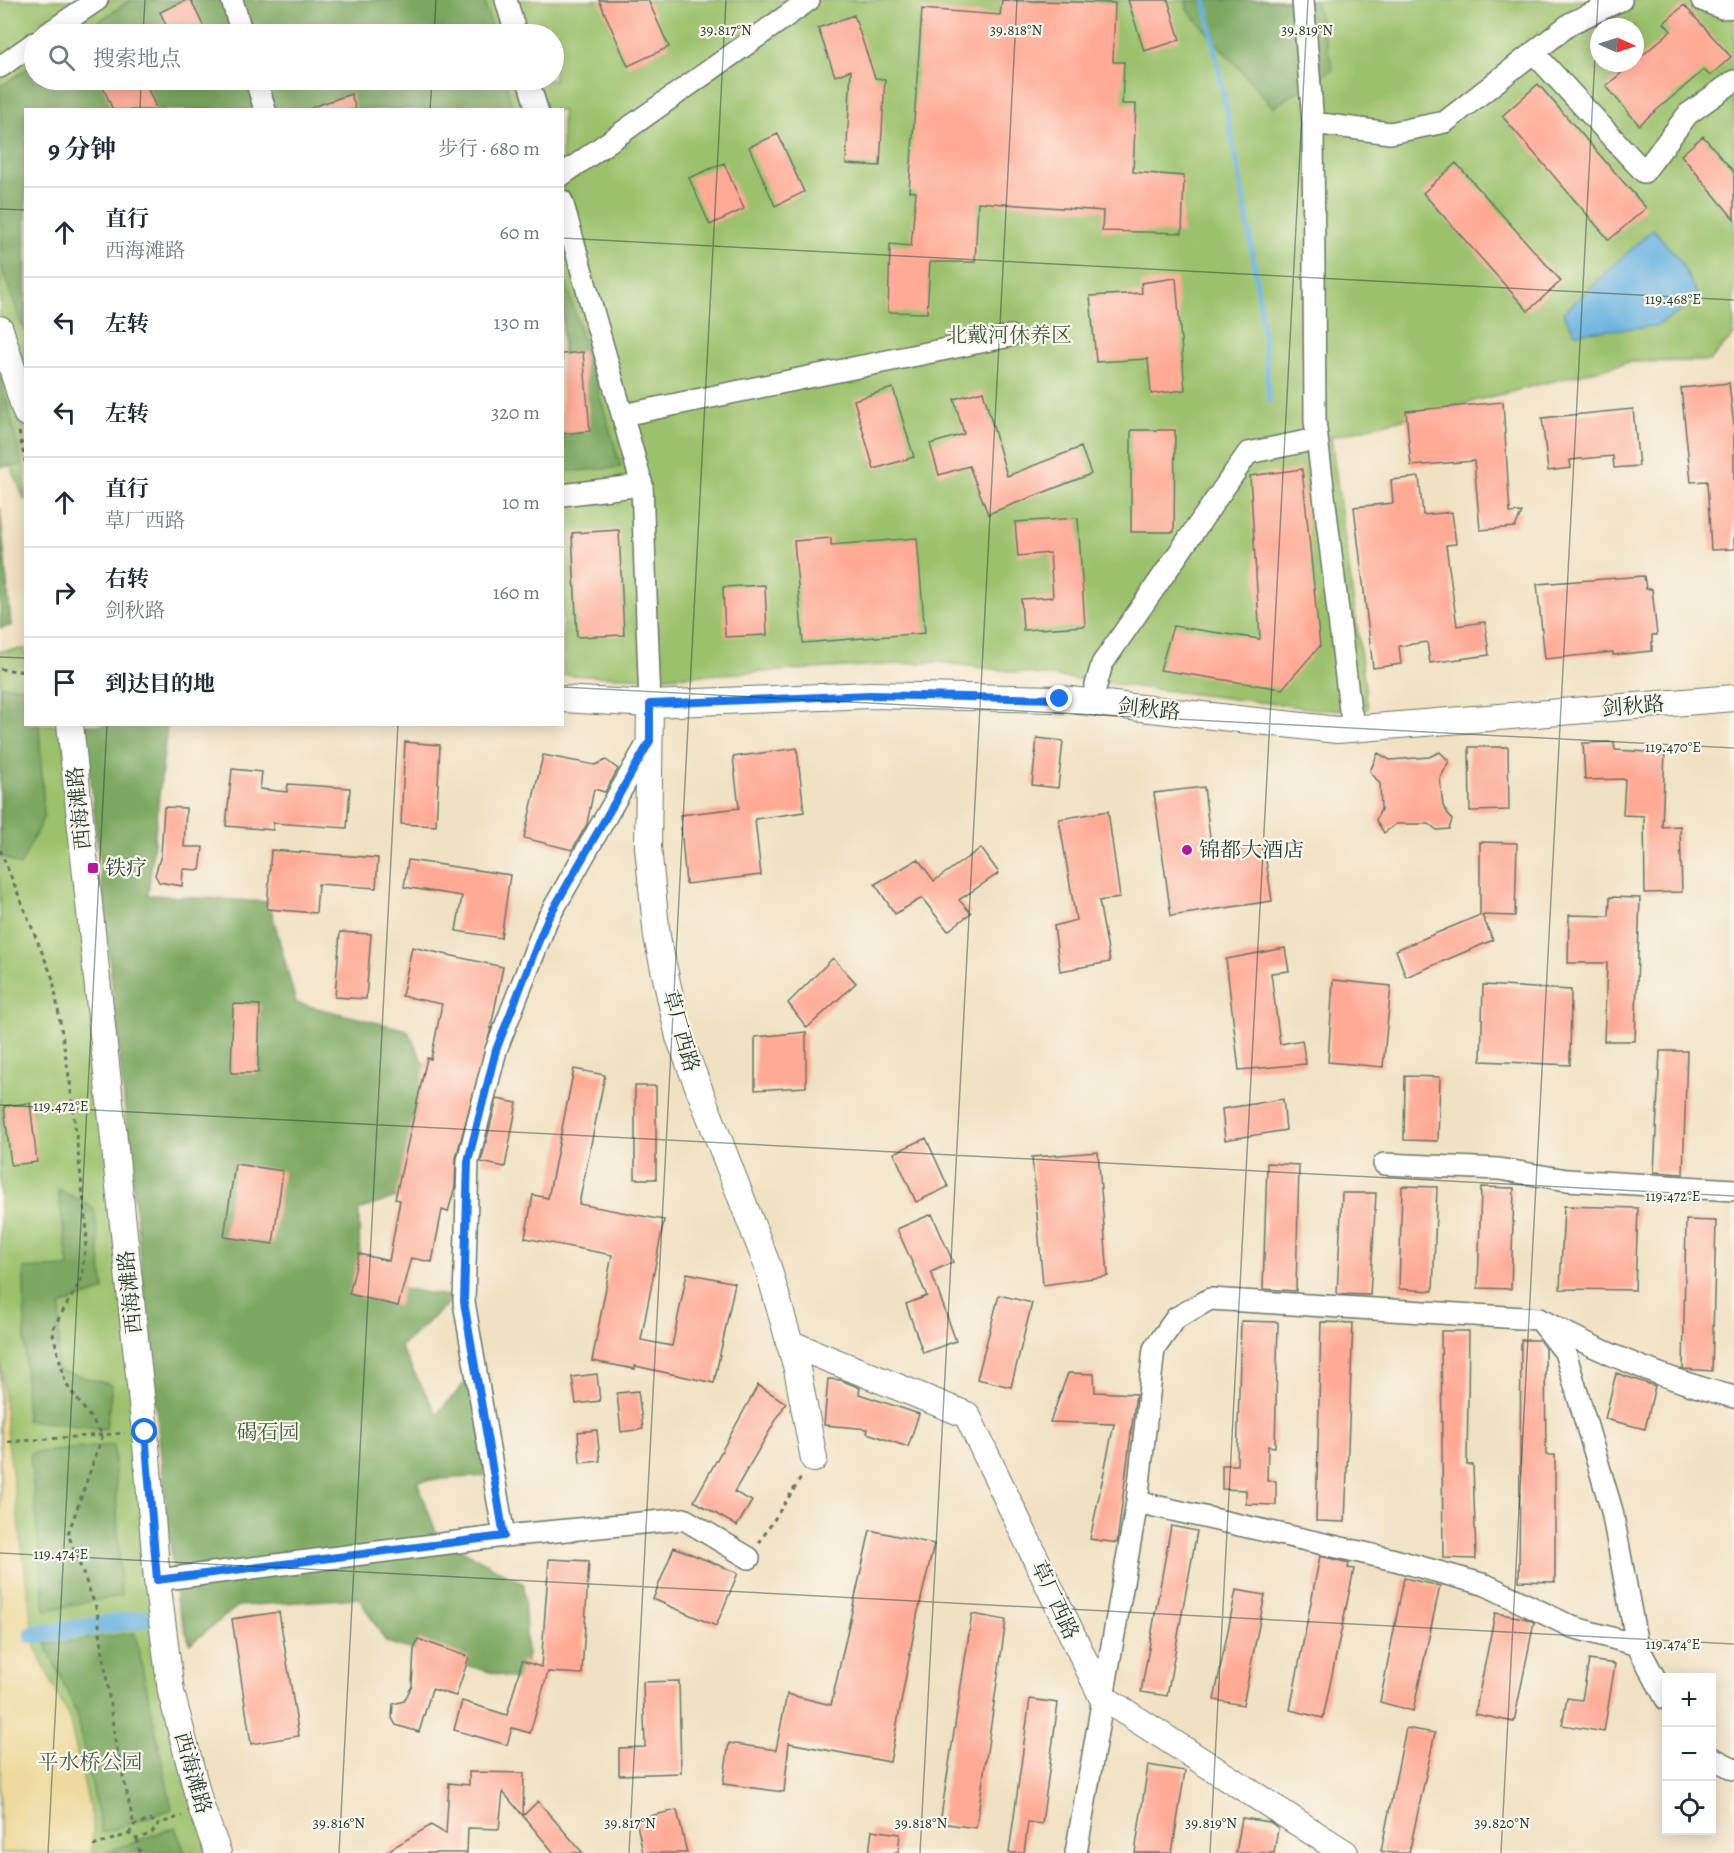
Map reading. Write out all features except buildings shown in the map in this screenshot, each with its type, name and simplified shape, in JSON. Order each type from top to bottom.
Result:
[{"type":"main road","points":[[0,328],[24,406]]},
{"type":"main road","name":"剑秋路","points":[[564,699],[650,704],[870,695],[1060,699],[1337,730],[1734,698]]},
{"type":"main road","name":"草厂西路","points":[[650,704],[648,847],[656,926],[679,1037],[768,1267],[789,1343],[814,1459]]},
{"type":"main road","name":"西海滩路","points":[[70,726],[145,1432],[157,1580],[171,1692],[201,1807],[218,1853]]},
{"type":"main road","name":"草厂西路","points":[[789,1343],[967,1415],[1101,1697]]},
{"type":"main road","points":[[1101,1697],[1345,1853]]},
{"type":"street","points":[[62,24],[97,0]]},
{"type":"street","points":[[232,0],[239,24]]},
{"type":"street","points":[[506,0],[513,24]]},
{"type":"street","points":[[564,174],[809,0]]},
{"type":"street","points":[[1303,0],[1313,123],[1317,440],[1350,710],[1356,729]]},
{"type":"street","points":[[1571,23],[1587,0]]},
{"type":"street","points":[[1313,123],[1390,133],[1445,122],[1571,23],[1621,0]]},
{"type":"street","points":[[1702,0],[1722,8],[1734,7]]},
{"type":"street","points":[[0,67],[24,50]]},
{"type":"street","points":[[1534,53],[1644,172],[1688,114],[1734,81]]},
{"type":"street","points":[[259,90],[264,108]]},
{"type":"street","points":[[531,90],[536,108]]},
{"type":"street","points":[[564,208],[642,485],[650,704]]},
{"type":"street","points":[[623,415],[1010,336]]},
{"type":"street","points":[[1091,703],[1102,664],[1248,453],[1317,440]]},
{"type":"street","points":[[564,495],[642,485]]},
{"type":"street","points":[[504,1536],[464,1302],[468,1161],[496,1050],[547,920],[650,741]]},
{"type":"street","points":[[1384,1164],[1499,1169],[1567,1180],[1734,1190]]},
{"type":"street","points":[[1076,1853],[1101,1697],[1137,1502],[1154,1349],[1176,1318],[1210,1299],[1539,1318],[1586,1344],[1677,1382],[1734,1397]]},
{"type":"street","points":[[1539,1318],[1565,1352],[1612,1511],[1637,1645],[1662,1692]]},
{"type":"street","points":[[1137,1502],[1395,1560],[1486,1586],[1572,1627],[1637,1645]]},
{"type":"street","points":[[157,1580],[504,1536],[684,1519],[749,1558]]},
{"type":"street","points":[[1716,1760],[1734,1770]]},
{"type":"path","points":[[0,669],[24,672]]},
{"type":"path","points":[[0,850],[53,979],[70,1082],[87,1231],[82,1278],[52,1330],[66,1384],[103,1435]]},
{"type":"path","points":[[8,1442],[130,1433]]},
{"type":"path","points":[[93,1846],[129,1834],[134,1825],[115,1740],[97,1610],[68,1534],[103,1435]]},
{"type":"path","points":[[749,1558],[814,1459]]},
{"type":"path","points":[[137,1839],[152,1833],[158,1824],[189,1814]]},
{"type":"path","points":[[134,1825],[151,1820],[158,1824]]},
{"type":"path","points":[[129,1834],[137,1839],[140,1853]]},
{"type":"green space","name":"北戴河休养区","points":[[0,0],[1734,0],[1734,335],[1709,361],[1629,362],[1331,437],[1368,709],[1324,710],[937,662],[650,678],[564,675],[564,108],[24,108],[24,499],[5,453],[0,454]]},
{"type":"green space","points":[[131,0],[484,0],[490,24],[94,24]]},
{"type":"green space","points":[[1186,0],[1315,0],[1333,69],[1273,107],[1187,9]]},
{"type":"green space","points":[[24,71],[24,90],[508,90],[513,108],[24,108],[24,330],[0,263],[0,87]]},
{"type":"green space","points":[[564,276],[621,467],[564,472]]},
{"type":"green space","points":[[0,370],[22,465],[0,467]]},
{"type":"green space","points":[[0,508],[11,626],[0,628]]},
{"type":"green space","name":"平水桥公园","points":[[24,649],[24,726],[62,726],[163,1676],[212,1853],[0,1853],[0,651]]},
{"type":"green space","points":[[0,686],[24,687],[24,726],[39,726],[44,816],[20,866],[0,855]]},
{"type":"green space","name":"碣石园","points":[[85,726],[167,726],[148,895],[269,902],[296,1003],[407,1030],[431,1077],[405,1194],[359,1210],[360,1282],[455,1297],[400,1347],[437,1414],[481,1365],[484,1476],[417,1481],[438,1537],[524,1584],[528,1683],[386,1642],[359,1598],[238,1606],[190,1644],[176,1600]]},
{"type":"green space","points":[[58,1189],[94,1208],[104,1290],[61,1305],[57,1370],[112,1385],[106,1429],[26,1420],[24,1269],[69,1267]]},
{"type":"green space","points":[[114,1445],[121,1596],[45,1610],[30,1453]]},
{"type":"green space","points":[[135,1633],[172,1809],[102,1833],[77,1714],[46,1644]]},
{"type":"green space","points":[[175,1827],[185,1853],[105,1853]]},
{"type":"sand","points":[[0,1352],[8,1442],[35,1648],[69,1718],[93,1822],[92,1853],[0,1853]]},
{"type":"water","points":[[1653,229],[1679,259],[1700,300],[1656,326],[1575,333],[1563,313]]},
{"type":"waterway","points":[[1205,0],[1252,250],[1269,401]]},
{"type":"waterway","points":[[33,1635],[143,1619]]},
{"type":"place","name":"锦都大酒店","points":[[1187,850]]},
{"type":"place","name":"铁疗","points":[[93,868]]},
{"type":"route","points":[[145,1432],[157,1580],[504,1536],[464,1302],[468,1161],[496,1050],[547,920],[650,741],[650,704],[870,695],[1060,699]]}]
